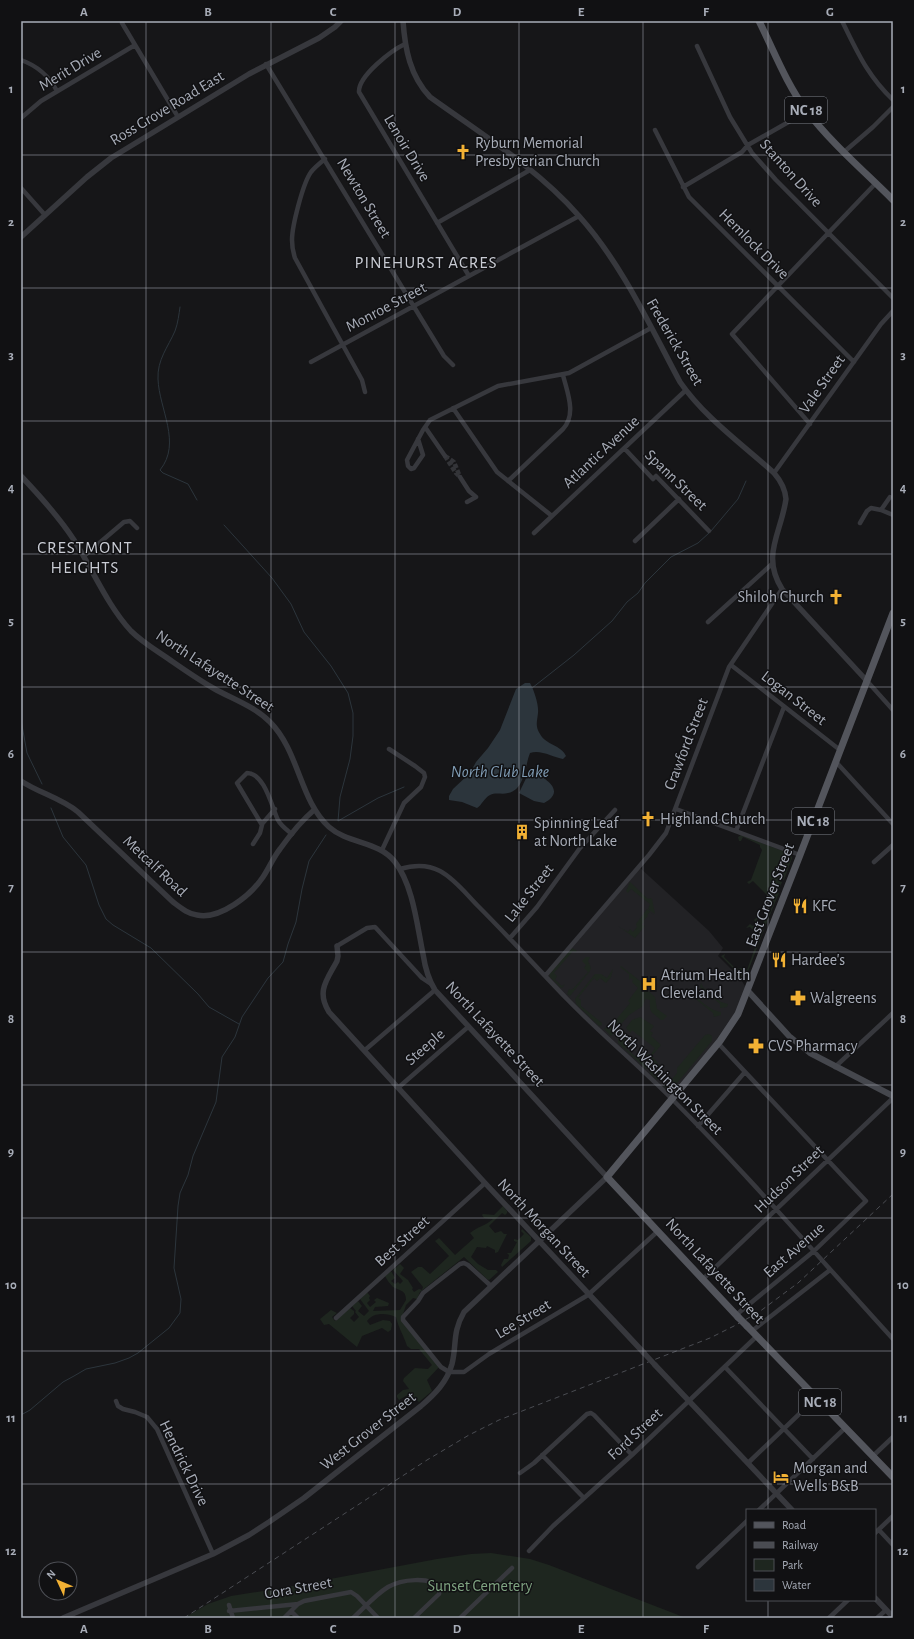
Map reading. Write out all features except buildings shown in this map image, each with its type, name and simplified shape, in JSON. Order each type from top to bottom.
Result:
[{"type":"main road","name":"NC 18","points":[[759,21],[787,80],[806,110],[827,135],[893,200]]},
{"type":"main road","name":"East Grover Street","points":[[607,1177],[718,1043],[735,1018],[748,991],[893,613]]},
{"type":"main road","points":[[748,991],[774,1021],[797,1044],[810,1054],[893,1097]]},
{"type":"main road","name":"North Lafayette Street","points":[[607,1177],[702,1280],[893,1477]]},
{"type":"street","name":"Ross Grove Road East","points":[[21,237],[99,166],[266,64],[318,38],[335,27],[341,21]]},
{"type":"street","name":"Frederick Street","points":[[403,21],[405,44],[414,75],[423,90],[430,97],[530,170],[561,197],[579,216],[606,250],[627,284],[686,390],[702,408],[774,473],[783,485],[786,499],[774,543],[772,564],[774,573],[782,589],[892,708]]},
{"type":"street","points":[[842,21],[868,73],[880,88],[893,100]]},
{"type":"street","points":[[122,23],[178,117]]},
{"type":"street","name":"Lenoir Drive","points":[[405,44],[392,51],[363,78],[359,86],[359,92],[469,276]]},
{"type":"street","name":"Merit Drive","points":[[21,118],[32,107],[135,45]]},
{"type":"street","name":"Stanton Drive","points":[[697,46],[727,112],[752,153],[776,180],[893,298]]},
{"type":"street","points":[[21,60],[46,75],[57,91]]},
{"type":"street","name":"Newton Street","points":[[266,64],[444,356],[453,365]]},
{"type":"street","points":[[844,152],[873,127],[893,107]]},
{"type":"street","points":[[683,187],[742,152],[748,145],[799,116],[806,110]]},
{"type":"street","name":"Hemlock Drive","points":[[655,130],[683,187],[696,205],[854,362]]},
{"type":"street","points":[[325,159],[314,168],[308,178],[295,221],[292,242],[295,258],[362,380],[365,392]]},
{"type":"street","points":[[437,223],[530,170]]},
{"type":"street","points":[[810,424],[732,334],[876,183]]},
{"type":"street","points":[[21,188],[45,215]]},
{"type":"street","name":"Monroe Street","points":[[311,362],[579,216]]},
{"type":"street","name":"Vale Street","points":[[774,473],[881,324],[893,311]]},
{"type":"street","points":[[417,441],[423,454],[412,469],[408,466],[407,462],[417,441],[425,426],[430,420],[498,386],[563,375],[577,370],[651,328]]},
{"type":"street","points":[[508,481],[563,429],[569,420],[571,411],[563,375]]},
{"type":"street","name":"Atlantic Avenue","points":[[534,533],[686,390]]},
{"type":"street","points":[[453,408],[493,468],[552,516]]},
{"type":"street","points":[[425,426],[445,456]]},
{"type":"street","name":"Spann Street","points":[[625,448],[653,479],[656,476],[709,531]]},
{"type":"street","name":"North Lafayette Street","points":[[21,476],[59,519],[84,556],[118,615],[132,632],[152,648],[213,688],[250,707],[271,723],[289,750],[314,810],[324,822],[335,832],[382,850],[392,858],[400,869],[412,900],[425,963],[431,984],[435,990],[607,1177]]},
{"type":"street","points":[[460,477],[469,491]]},
{"type":"street","points":[[881,510],[890,497]]},
{"type":"street","points":[[635,541],[678,499]]},
{"type":"street","points":[[860,523],[869,509],[874,508],[893,515]]},
{"type":"street","points":[[84,556],[126,521],[130,522],[137,528]]},
{"type":"street","points":[[708,622],[772,564]]},
{"type":"street","name":"Crawford Street","points":[[545,976],[662,841],[669,828],[731,665],[782,589]]},
{"type":"street","name":"Logan Street","points":[[731,665],[840,750]]},
{"type":"street","points":[[736,831],[784,707]]},
{"type":"street","points":[[382,850],[404,803],[422,787],[425,777],[424,773],[389,749]]},
{"type":"street","points":[[836,762],[893,824]]},
{"type":"street","points":[[262,824],[237,785],[237,782],[247,773],[255,776],[271,799],[280,823],[292,834]]},
{"type":"street","name":"Metcalf Road","points":[[21,781],[36,790],[68,804],[173,902],[184,910],[198,916],[204,916],[222,911],[236,904],[250,893],[262,878],[274,856],[314,810]]},
{"type":"street","points":[[253,844],[260,833],[262,824],[275,809]]},
{"type":"street","points":[[676,809],[800,856]]},
{"type":"street","name":"Lake Street","points":[[510,938],[537,907],[580,848],[615,810]]},
{"type":"street","points":[[874,862],[893,845]]},
{"type":"street","name":"North Washington Street","points":[[400,869],[416,865],[431,867],[440,871],[463,891],[510,938],[570,1002],[671,1098],[698,1126],[893,1339]]},
{"type":"street","points":[[337,946],[367,928],[375,927],[422,978],[431,984]]},
{"type":"street","name":"North Morgan Street","points":[[337,946],[338,956],[324,986],[322,998],[329,1012],[588,1295],[791,1509]]},
{"type":"street","points":[[365,1050],[435,990]]},
{"type":"street","points":[[835,1067],[893,1013]]},
{"type":"street","name":"Steeple","points":[[399,1087],[468,1027]]},
{"type":"street","points":[[718,1043],[828,1160]]},
{"type":"street","points":[[698,1126],[745,1072]]},
{"type":"street","name":"Hudson Street","points":[[702,1280],[893,1097]]},
{"type":"street","name":"East Avenue","points":[[737,1316],[814,1251],[866,1201],[828,1160]]},
{"type":"street","name":"West Grover Street","points":[[63,1618],[213,1554],[269,1522],[347,1465],[426,1402],[440,1388],[452,1365],[455,1333],[461,1317],[470,1306],[607,1177]]},
{"type":"street","name":"Best Street","points":[[336,1318],[485,1184]]},
{"type":"street","name":"Lee Street","points":[[449,1372],[464,1372],[489,1354],[588,1295],[658,1231]]},
{"type":"street","points":[[449,1372],[436,1363],[403,1320],[403,1317],[418,1301],[423,1293],[460,1264],[464,1263],[468,1265],[491,1286]]},
{"type":"street","name":"Ford Street","points":[[529,1551],[553,1526],[689,1402],[725,1366],[752,1331],[830,1270]]},
{"type":"street","points":[[725,1366],[813,1459]]},
{"type":"street","points":[[748,1463],[816,1398]]},
{"type":"street","name":"Hendrick Drive","points":[[116,1401],[118,1406],[122,1409],[147,1417],[157,1429],[213,1554]]},
{"type":"street","points":[[520,1473],[542,1455],[582,1417],[591,1413],[632,1455]]},
{"type":"street","points":[[760,1509],[845,1428]]},
{"type":"street","points":[[873,1456],[893,1437]]},
{"type":"street","points":[[542,1455],[584,1498]]},
{"type":"street","points":[[893,1516],[877,1532],[893,1545]]},
{"type":"street","points":[[698,1567],[746,1523]]},
{"type":"street","points":[[460,1618],[512,1568]]},
{"type":"street","points":[[353,1618],[391,1586],[411,1581],[424,1580],[437,1585],[440,1592],[414,1618]]},
{"type":"street","name":"Cora Street","points":[[230,1611],[298,1604],[304,1600],[347,1592],[353,1593],[357,1596],[378,1618]]},
{"type":"street","points":[[876,1599],[893,1617]]},
{"type":"street","points":[[829,1618],[847,1601]]},
{"type":"street","points":[[284,1618],[298,1604]]},
{"type":"street","points":[[228,1605],[233,1618]]},
{"type":"street","points":[[877,1618],[886,1610]]},
{"type":"street","points":[[291,1611],[298,1618]]},
{"type":"shaded area","name":"Atrium Health Cleveland","points":[[639,867],[709,931],[723,948],[718,956],[740,978],[748,991],[738,1014],[671,1098],[545,976]]},
{"type":"green space","points":[[741,835],[791,854],[792,858],[784,880],[778,880],[782,882],[779,890],[774,888],[773,890],[779,893],[765,927],[762,929],[764,930],[747,974],[742,977],[721,956],[725,954],[724,957],[736,969],[742,968],[747,970],[758,939],[754,937],[757,934],[750,927],[746,928],[750,924],[753,926],[756,923],[754,920],[757,917],[757,921],[761,925],[768,916],[774,902],[753,881],[749,884],[747,882],[751,880],[762,850],[760,845],[743,837],[741,841],[739,841],[738,837]]},
{"type":"green space","points":[[630,882],[648,899],[652,899],[655,914],[648,909],[650,904],[631,889],[628,893],[626,891]]},
{"type":"green space","points":[[647,909],[654,915],[650,912],[647,915],[648,916],[643,921],[644,922],[642,925],[645,926],[635,938],[618,926],[628,932],[630,929],[633,932],[637,927],[636,924]]},
{"type":"green space","points":[[572,948],[577,951],[573,951],[554,973],[557,976],[555,980],[562,986],[565,984],[561,988],[549,974]]},
{"type":"green space","points":[[586,957],[590,957],[588,961],[591,968],[590,971],[570,996],[567,994],[569,989],[572,990],[588,972],[584,968],[586,965],[582,961]]},
{"type":"green space","points":[[621,966],[644,984],[643,989],[646,989],[655,997],[657,1009],[667,1016],[661,1020],[653,1014],[650,1007],[650,1000],[645,999],[643,1006],[629,1015],[611,1036],[604,1029],[607,1027],[609,1028],[630,1003],[628,1001],[638,988],[632,982],[633,980],[631,978],[629,980],[629,974],[620,967]]},
{"type":"green space","points":[[613,969],[611,977],[606,983],[600,978],[597,981],[594,978],[578,998],[581,1000],[581,1006],[602,1023],[602,1025],[599,1026],[576,1004],[575,999],[595,974],[601,974],[607,978]]},
{"type":"green space","points":[[701,983],[703,987],[721,1002],[728,1004],[727,1007],[720,1008],[720,1004],[700,987]]},
{"type":"green space","points":[[694,992],[702,1002],[710,1008],[721,1012],[721,1015],[714,1017],[713,1013],[693,997]]},
{"type":"green space","points":[[640,1017],[654,1026],[650,1031],[653,1033],[651,1036],[661,1045],[652,1056],[664,1071],[657,1080],[650,1073],[646,1056],[647,1054],[651,1054],[655,1048],[633,1031],[631,1031],[631,1033],[626,1028],[632,1020]]},
{"type":"green space","points":[[624,1031],[628,1046],[625,1048],[636,1057],[643,1057],[647,1068],[646,1069],[618,1043],[618,1038]]},
{"type":"green space","points":[[709,1034],[712,1036],[712,1041],[673,1088],[667,1089],[663,1086],[667,1086],[677,1073],[677,1068],[705,1035]]},
{"type":"green space","points":[[503,1206],[507,1213],[505,1215],[502,1213],[489,1226],[495,1233],[501,1231],[504,1234],[507,1234],[498,1252],[495,1253],[495,1250],[487,1246],[486,1248],[477,1247],[471,1257],[478,1264],[488,1270],[496,1270],[498,1272],[489,1280],[464,1257],[420,1292],[417,1299],[413,1298],[406,1305],[402,1317],[439,1367],[427,1380],[432,1391],[419,1402],[409,1394],[399,1400],[397,1395],[403,1390],[409,1389],[403,1381],[404,1378],[415,1368],[428,1369],[432,1365],[419,1349],[411,1349],[407,1346],[396,1317],[380,1314],[370,1318],[367,1321],[370,1325],[383,1320],[390,1321],[392,1324],[391,1330],[388,1332],[382,1328],[362,1336],[357,1347],[329,1324],[324,1325],[320,1319],[331,1310],[337,1313],[332,1317],[335,1321],[350,1308],[354,1311],[354,1314],[350,1318],[354,1322],[359,1317],[352,1306],[358,1301],[362,1306],[358,1311],[364,1316],[369,1311],[360,1299],[367,1292],[370,1296],[370,1300],[367,1303],[370,1307],[376,1302],[374,1300],[377,1298],[389,1303],[388,1306],[375,1307],[373,1311],[400,1310],[406,1300],[405,1294],[393,1287],[385,1276],[391,1271],[395,1278],[391,1281],[395,1284],[398,1282],[400,1284],[403,1281],[393,1270],[400,1264],[404,1268],[400,1274],[408,1280],[414,1292],[419,1289],[422,1290],[423,1287],[411,1272],[418,1267],[422,1267],[430,1274],[449,1256],[435,1241],[439,1238],[455,1255],[474,1238],[470,1233],[493,1219],[484,1218],[482,1215],[494,1215]]},
{"type":"green space","points":[[522,1229],[531,1237],[531,1241],[502,1267],[501,1265],[504,1259],[508,1259],[509,1255],[507,1253],[511,1253],[517,1242],[514,1241],[514,1239],[518,1240],[524,1234],[521,1231]]},
{"type":"green space","name":"Sunset Cemetery","points":[[491,1553],[530,1559],[549,1565],[686,1618],[184,1618],[208,1604],[231,1596],[437,1559],[471,1554]]},
{"type":"water","name":"North Club Lake","points":[[525,683],[530,683],[536,698],[538,706],[538,731],[546,741],[561,749],[566,756],[563,759],[538,752],[530,753],[524,776],[518,787],[514,791],[508,793],[490,795],[477,808],[462,802],[449,800],[449,796],[453,789],[470,773],[476,762],[500,730],[516,689]]},
{"type":"water","name":"North Club Lake","points":[[530,770],[541,776],[551,784],[554,789],[554,793],[551,798],[544,803],[534,801],[519,793]]},
{"type":"waterway","points":[[180,307],[175,331],[161,360],[158,372],[159,390],[168,426],[169,437],[169,449],[166,460],[160,470],[163,473],[188,484],[197,500]]},
{"type":"waterway","points":[[711,531],[738,499],[746,481]]},
{"type":"waterway","points":[[224,525],[272,578],[291,604],[304,632],[331,666],[348,693],[353,713],[353,736],[350,759],[340,797],[338,821],[378,798],[404,787]]},
{"type":"waterway","points":[[532,688],[574,655],[612,621],[627,602],[638,593],[645,583],[671,557],[698,543],[709,533]]},
{"type":"waterway","points":[[21,720],[27,753],[42,784]]},
{"type":"waterway","points":[[51,808],[63,837],[86,865],[99,905],[106,919],[113,925],[151,948],[198,994],[209,1007],[239,1024]]},
{"type":"waterway","points":[[21,1415],[30,1410],[63,1382],[86,1369],[115,1363],[138,1353],[169,1328],[180,1313],[181,1299],[174,1268],[180,1193],[188,1175],[193,1156],[216,1102],[222,1057],[235,1037],[242,1017],[268,978],[283,962],[296,922],[309,861],[326,835]]},
{"type":"tunnel","points":[[445,456],[454,462],[460,477]]},
{"type":"tunnel","points":[[445,456],[460,477]]},
{"type":"railway","points":[[184,1618],[427,1460],[469,1435],[499,1420],[710,1338],[759,1312],[798,1283],[893,1194]]},
{"type":"place","name":"Ryburn Memorial Presbyterian Church","points":[[463,152]]},
{"type":"place","name":"Shiloh Church","points":[[836,597]]},
{"type":"place","name":"Highland Church","points":[[648,819]]},
{"type":"place","name":"Spinning Leaf at North Lake","points":[[522,832]]},
{"type":"place","name":"KFC","points":[[800,906]]},
{"type":"place","name":"Hardee's","points":[[779,960]]},
{"type":"place","name":"Atrium Health Cleveland","points":[[649,984]]},
{"type":"place","name":"Walgreens","points":[[798,998]]},
{"type":"place","name":"CVS Pharmacy","points":[[756,1046]]},
{"type":"place","name":"Morgan and Wells B&B","points":[[781,1477]]},
{"type":"district","name":"PINEHURST ACRES","points":[[426,262]]},
{"type":"district","name":"CRESTMONT HEIGHTS","points":[[85,557]]}]
